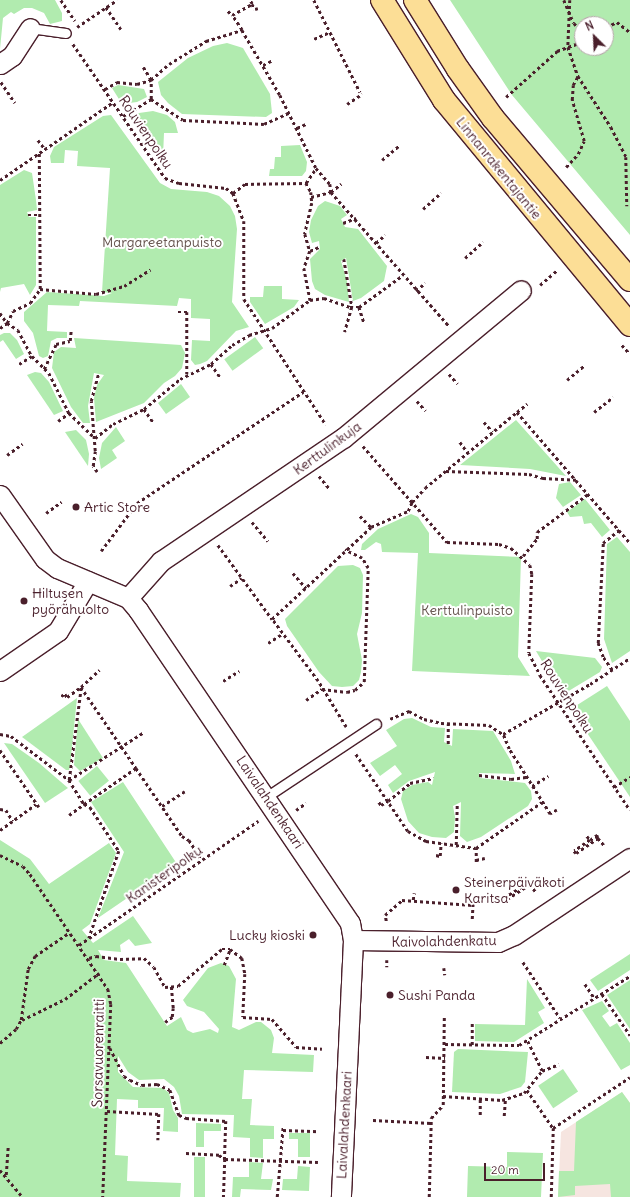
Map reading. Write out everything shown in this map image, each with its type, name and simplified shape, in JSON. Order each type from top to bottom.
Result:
[{"type":"main road","name":"Linnanrakentajantie","points":[[382,0],[444,100],[630,325]]},
{"type":"main road","name":"Linnanrakentajantie","points":[[415,0],[458,70],[493,118],[630,280]]},
{"type":"street","points":[[0,64],[12,56],[30,28]]},
{"type":"street","name":"Kerttulinkuja","points":[[128,598],[161,561],[343,438],[460,340],[528,289]]},
{"type":"street","points":[[0,495],[45,559],[57,568],[128,598]]},
{"type":"street","points":[[0,671],[58,631],[88,581]]},
{"type":"street","name":"Laivalahdenkaari","points":[[128,598],[344,911],[350,923],[353,940],[341,1197]]},
{"type":"street","name":"Kaivolahdenkatu","points":[[353,940],[498,942],[514,935],[630,858]]},
{"type":"lane","points":[[30,28],[66,33]]},
{"type":"lane","points":[[266,797],[376,724]]},
{"type":"path","points":[[61,0],[78,26],[117,0]]},
{"type":"path","points":[[250,0],[255,9],[258,8]]},
{"type":"path","points":[[314,0],[361,93],[348,104]]},
{"type":"path","points":[[564,0],[574,20]]},
{"type":"path","points":[[570,0],[568,46],[578,76],[611,127],[626,157],[627,206]]},
{"type":"path","points":[[232,15],[252,4]]},
{"type":"path","points":[[106,7],[121,29]]},
{"type":"path","points":[[228,11],[242,30],[263,65],[297,128],[316,168],[330,184],[331,192],[356,218],[416,291],[460,340]]},
{"type":"path","points":[[614,23],[616,22],[630,32]]},
{"type":"path","points":[[105,90],[117,82],[137,84],[151,80],[169,64],[206,41],[242,30]]},
{"type":"path","points":[[314,39],[330,32]]},
{"type":"path","name":"Rouvienpolku","points":[[66,33],[165,178],[179,183],[226,188],[233,193]]},
{"type":"path","points":[[506,97],[551,55],[574,44]]},
{"type":"path","points":[[263,65],[273,60]]},
{"type":"path","points":[[143,67],[151,80],[151,99]]},
{"type":"path","points":[[566,167],[578,154],[584,141],[572,100],[573,85],[578,76]]},
{"type":"path","points":[[0,81],[15,103]]},
{"type":"path","points":[[151,99],[183,120],[264,124],[289,113]]},
{"type":"path","points":[[123,116],[151,99]]},
{"type":"path","points":[[0,180],[113,102]]},
{"type":"path","points":[[297,128],[306,124]]},
{"type":"path","points":[[38,140],[45,149]]},
{"type":"path","points":[[382,160],[400,145]]},
{"type":"path","points":[[0,328],[7,323],[13,311],[30,303],[40,289],[39,153]]},
{"type":"path","points":[[306,184],[316,168]]},
{"type":"path","points":[[306,184],[245,184],[233,193],[244,221],[244,299],[262,331],[330,431]]},
{"type":"path","points":[[306,184],[311,197],[305,234],[310,251],[304,268],[310,300]]},
{"type":"path","points":[[311,197],[331,192],[341,184]]},
{"type":"path","points":[[423,208],[441,193]]},
{"type":"path","points":[[28,215],[39,215]]},
{"type":"path","points":[[343,223],[356,218]]},
{"type":"path","points":[[376,243],[385,235]]},
{"type":"path","points":[[465,258],[483,242]]},
{"type":"path","points":[[310,251],[319,247]]},
{"type":"path","points":[[344,259],[352,307],[345,332]]},
{"type":"path","points":[[528,289],[558,269]]},
{"type":"path","points":[[40,289],[96,294],[124,286],[150,270]]},
{"type":"path","points":[[95,438],[113,424],[144,409],[187,374],[211,364],[232,345],[272,328],[310,300],[324,298],[352,307],[359,307],[403,275]]},
{"type":"path","points":[[416,291],[425,283]]},
{"type":"path","points":[[359,307],[364,322]]},
{"type":"path","points":[[0,312],[7,323],[18,330],[32,356],[58,388],[69,413],[95,438]]},
{"type":"path","points":[[178,312],[187,312],[187,374]]},
{"type":"path","points":[[44,369],[56,344],[70,341],[71,330]]},
{"type":"path","points":[[19,364],[32,356]]},
{"type":"path","points":[[211,364],[220,377]]},
{"type":"path","points":[[567,380],[585,365]]},
{"type":"path","points":[[97,472],[93,466],[95,438],[91,400],[98,374]]},
{"type":"path","points":[[101,551],[137,503],[303,392]]},
{"type":"path","points":[[594,412],[613,397]]},
{"type":"path","points":[[272,619],[371,527],[408,511],[412,502],[446,471],[527,404]]},
{"type":"path","points":[[144,409],[153,422]]},
{"type":"path","points":[[517,412],[630,543]]},
{"type":"path","points":[[58,421],[69,413]]},
{"type":"path","points":[[484,422],[492,432]]},
{"type":"path","points":[[358,442],[366,448],[447,542],[499,544],[523,556],[537,539],[537,532],[588,494]]},
{"type":"path","points":[[460,442],[468,453]]},
{"type":"path","points":[[7,455],[22,444]]},
{"type":"path","points":[[446,471],[529,474],[543,478],[577,480]]},
{"type":"path","points":[[321,478],[330,489]]},
{"type":"path","points":[[46,513],[61,502]]},
{"type":"path","points":[[360,516],[371,527]]},
{"type":"path","points":[[206,530],[322,688],[352,740],[355,752],[408,831],[418,839],[476,848],[542,802]]},
{"type":"path","points":[[259,530],[268,541]]},
{"type":"path","points":[[612,670],[603,657],[598,643],[604,543],[619,530]]},
{"type":"path","points":[[306,700],[322,688],[347,692],[355,690],[364,682],[368,568],[362,558],[345,550]]},
{"type":"path","name":"Rouvienpolku","points":[[523,556],[530,565],[532,574],[529,653],[540,675],[630,810]]},
{"type":"path","points":[[293,573],[306,588]]},
{"type":"path","points":[[230,586],[242,578]]},
{"type":"path","points":[[268,643],[282,634]]},
{"type":"path","points":[[503,734],[559,702],[630,658]]},
{"type":"path","points":[[61,696],[65,694],[67,697],[81,687],[99,670]]},
{"type":"path","points":[[223,681],[239,671]]},
{"type":"path","points":[[81,687],[162,806],[202,860]]},
{"type":"path","points":[[69,780],[81,687]]},
{"type":"path","points":[[376,724],[409,711],[424,719],[448,724],[489,725],[503,734],[509,749],[550,814],[557,810]]},
{"type":"path","points":[[448,724],[448,744]]},
{"type":"path","points":[[69,780],[122,748],[144,732]]},
{"type":"path","points":[[0,734],[11,736],[69,780],[84,804],[90,807],[119,850],[88,938]]},
{"type":"path","points":[[0,750],[38,806],[0,830]]},
{"type":"path","points":[[69,815],[136,768]]},
{"type":"path","points":[[479,775],[511,779],[526,777]]},
{"type":"path","points":[[532,786],[548,776]]},
{"type":"path","points":[[614,787],[630,777]]},
{"type":"path","points":[[379,802],[381,805],[388,801],[410,783],[433,778]]},
{"type":"path","points":[[162,806],[185,791]]},
{"type":"path","points":[[456,845],[457,804]]},
{"type":"path","points":[[0,809],[6,810],[13,821]]},
{"type":"path","name":"Kanisteripolku","points":[[79,945],[260,820]]},
{"type":"path","points":[[598,838],[576,853],[574,851],[597,835],[604,845]]},
{"type":"path","points":[[587,836],[590,840]]},
{"type":"path","points":[[436,855],[440,856],[441,843]]},
{"type":"path","points":[[476,848],[476,861],[485,858]]},
{"type":"path","name":"Sorsavuorenraitti","points":[[0,855],[23,866],[30,874],[100,973],[108,989],[111,1004],[110,1047],[103,1197]]},
{"type":"path","points":[[519,882],[522,887]]},
{"type":"path","points":[[529,882],[530,884],[507,899],[506,897],[529,882]]},
{"type":"path","points":[[530,884],[535,891]]},
{"type":"path","points":[[413,900],[414,893]]},
{"type":"path","points":[[385,915],[402,900],[413,900],[473,904],[472,919]]},
{"type":"path","points":[[0,1043],[16,1029],[21,1020],[28,968],[35,956],[70,932]]},
{"type":"path","points":[[89,958],[96,956],[144,958],[154,967],[165,987],[178,986],[222,949],[230,948],[242,958],[244,974],[243,1017],[272,1019],[296,1046],[322,1049]]},
{"type":"path","points":[[224,964],[230,948]]},
{"type":"path","points":[[523,962],[560,1018]]},
{"type":"path","points":[[444,968],[445,975]]},
{"type":"path","points":[[21,1020],[65,999],[100,973]]},
{"type":"path","points":[[444,1044],[519,1045],[560,1018],[595,999],[630,976]]},
{"type":"path","points":[[586,984],[595,999]]},
{"type":"path","points":[[165,1022],[172,1016],[173,1008],[171,986]]},
{"type":"path","points":[[602,994],[630,1035]]},
{"type":"path","points":[[428,1197],[431,1118],[443,1105],[445,1058],[444,1017]]},
{"type":"path","points":[[472,1023],[472,1045]]},
{"type":"path","points":[[527,1040],[542,1071]]},
{"type":"path","points":[[110,1047],[124,1076],[142,1085],[157,1084],[170,1090],[179,1115],[186,1118],[226,1121],[224,1197]]},
{"type":"path","points":[[426,1057],[445,1058]]},
{"type":"path","points":[[443,1096],[505,1100],[526,1090],[542,1071],[559,1064]]},
{"type":"path","points":[[553,1128],[630,1076]]},
{"type":"path","points":[[526,1090],[553,1128],[551,1197]]},
{"type":"path","points":[[480,1099],[480,1115]]},
{"type":"path","points":[[504,1116],[505,1100]]},
{"type":"path","points":[[107,1111],[159,1114],[158,1140]]},
{"type":"path","points":[[373,1120],[431,1123]]},
{"type":"path","points":[[277,1197],[283,1128],[319,1131]]},
{"type":"path","points":[[6,1176],[8,1147]]},
{"type":"path","points":[[186,1153],[219,1155],[225,1159],[318,1162]]},
{"type":"path","points":[[0,1170],[23,1197]]},
{"type":"shaded area","points":[[622,1092],[630,1103],[630,1197],[558,1197],[561,1132]]},
{"type":"green space","points":[[0,0],[55,0],[62,13],[62,21],[50,24],[44,13],[32,8],[24,8],[14,14],[11,12],[3,18],[0,49]]},
{"type":"green space","points":[[450,0],[630,0],[630,235],[512,95]]},
{"type":"green space","points":[[227,43],[243,48],[270,94],[272,113],[266,117],[182,114],[168,103],[161,95],[158,82],[188,58],[213,46]]},
{"type":"green space","points":[[118,85],[144,89],[147,97],[137,102],[122,104],[112,88]]},
{"type":"green space","points":[[153,111],[167,115],[175,122],[178,133],[164,133],[163,157],[157,159],[131,118],[139,113]]},
{"type":"green space","name":"Margareetanpuisto","points":[[111,115],[160,183],[171,189],[207,192],[219,196],[230,206],[235,216],[237,229],[232,302],[249,327],[236,331],[207,361],[200,364],[195,365],[191,360],[192,340],[210,341],[210,319],[191,318],[191,299],[179,298],[177,306],[80,301],[79,306],[48,305],[47,331],[67,332],[67,338],[57,338],[51,341],[48,356],[43,358],[39,356],[33,333],[24,321],[24,312],[47,292],[104,296],[112,293],[102,292],[110,168],[77,166],[78,151],[65,150],[64,163],[51,163],[50,156],[54,147],[103,116]]},
{"type":"green space","points":[[300,145],[307,162],[306,171],[302,176],[269,176],[270,169],[274,169],[275,157],[281,157],[281,146]]},
{"type":"green space","points":[[24,170],[32,173],[37,210],[27,212],[29,217],[36,217],[36,285],[30,295],[24,284],[1,288],[0,292],[0,185]]},
{"type":"green space","points":[[325,201],[340,206],[347,215],[341,219],[345,227],[358,229],[387,266],[384,281],[361,298],[353,301],[346,258],[341,261],[347,281],[349,302],[325,295],[315,289],[312,281],[310,259],[320,249],[319,241],[312,243],[309,232],[311,220],[318,206]]},
{"type":"green space","points":[[264,286],[282,286],[282,299],[299,300],[294,307],[265,324],[250,302],[250,297],[263,297]]},
{"type":"green space","points":[[10,333],[17,340],[24,354],[16,359],[3,340],[0,342],[0,335]]},
{"type":"green space","points":[[255,337],[263,348],[232,371],[224,359]]},
{"type":"green space","points":[[74,338],[181,345],[185,353],[182,368],[144,403],[96,422],[94,398],[97,385],[104,375],[94,373],[88,406],[90,423],[83,423],[71,407],[52,368],[54,352],[61,347],[76,348]]},
{"type":"green space","points":[[35,372],[41,373],[49,382],[63,411],[54,415],[27,375]]},
{"type":"green space","points":[[181,384],[190,397],[166,414],[158,403]]},
{"type":"green space","points":[[516,420],[566,476],[530,469],[460,465]]},
{"type":"green space","points":[[116,427],[125,441],[112,450],[117,458],[101,469],[99,458],[102,443]]},
{"type":"green space","points":[[76,430],[86,440],[89,454],[88,466],[65,432]]},
{"type":"green space","points":[[570,482],[581,495],[563,507],[556,498],[559,484]]},
{"type":"green space","points":[[585,499],[610,530],[602,537],[591,523],[584,524],[582,516],[570,517],[567,512]]},
{"type":"green space","name":"Kerttulinpuisto","points":[[411,514],[418,517],[429,533],[429,553],[521,557],[518,657],[530,676],[412,671],[418,553],[382,552],[381,544],[376,542],[365,550],[361,550],[362,544],[378,529]]},
{"type":"green space","points":[[617,537],[630,552],[630,651],[612,663],[604,639],[607,544]]},
{"type":"green space","points":[[353,565],[360,568],[363,575],[362,613],[357,634],[362,660],[361,672],[359,680],[353,686],[332,686],[319,672],[287,626],[285,619],[338,566]]},
{"type":"green space","points":[[536,651],[595,658],[602,667],[600,672],[562,695]]},
{"type":"green space","points":[[607,686],[630,721],[630,797],[571,709]]},
{"type":"green space","points":[[77,698],[70,766],[69,770],[66,770],[22,737]]},
{"type":"green space","points":[[412,718],[431,727],[445,728],[444,742],[452,746],[453,729],[493,731],[511,761],[515,774],[479,773],[480,778],[525,783],[531,791],[532,799],[528,806],[481,837],[467,842],[460,836],[461,802],[453,806],[455,817],[454,832],[446,838],[432,837],[419,833],[408,821],[401,799],[403,791],[412,785],[428,782],[432,785],[435,772],[409,781],[393,793],[388,785],[402,774],[395,765],[380,776],[370,763],[397,746],[386,730],[404,719]]},
{"type":"green space","points":[[78,719],[103,758],[80,771],[74,765]]},
{"type":"green space","points":[[4,743],[12,744],[39,763],[68,788],[45,803]]},
{"type":"green space","points":[[97,766],[109,781],[90,796],[78,781]]},
{"type":"green space","points":[[123,782],[177,864],[98,918],[124,852],[91,802]]},
{"type":"green space","points":[[0,840],[30,859],[49,884],[109,843],[116,853],[90,924],[82,930],[93,943],[133,916],[152,943],[135,946],[129,939],[120,945],[121,952],[98,950],[104,960],[126,963],[167,1026],[181,1017],[187,1030],[193,1033],[210,1029],[218,1033],[219,1029],[204,1012],[187,1006],[183,1000],[208,968],[221,963],[229,966],[236,979],[232,1027],[239,1030],[256,1022],[261,1022],[271,1030],[274,1038],[272,1053],[314,1055],[313,1072],[244,1070],[242,1099],[252,1099],[250,1125],[274,1126],[274,1139],[263,1139],[263,1158],[250,1157],[250,1138],[233,1137],[234,1115],[182,1114],[179,1096],[174,1087],[164,1079],[139,1080],[128,1072],[118,1056],[118,1072],[133,1087],[163,1088],[169,1093],[173,1110],[178,1118],[178,1132],[163,1131],[164,1108],[138,1108],[138,1100],[117,1099],[115,1155],[128,1156],[127,1181],[181,1183],[180,1197],[0,1197]]},
{"type":"green space","points":[[630,954],[630,970],[598,991],[590,980]]},
{"type":"green space","points":[[527,979],[545,1008],[538,1012],[544,1023],[514,1042],[475,1041],[475,1024],[525,1025]]},
{"type":"green space","points":[[630,980],[630,1029],[607,995]]},
{"type":"green space","points":[[602,1001],[609,1011],[602,1016],[610,1027],[617,1023],[630,1043],[630,1065],[621,1070],[582,1010]]},
{"type":"green space","points":[[458,1049],[528,1052],[525,1082],[521,1087],[500,1094],[452,1092],[454,1052]]},
{"type":"green space","points":[[563,1069],[578,1091],[553,1108],[538,1086]]},
{"type":"green space","points":[[622,1092],[630,1103],[630,1197],[611,1197],[610,1184],[575,1186],[575,1195],[558,1197],[559,1171],[574,1171],[576,1122]]},
{"type":"green space","points":[[196,1123],[221,1124],[221,1131],[204,1131],[204,1147],[196,1147]]},
{"type":"green space","points":[[289,1133],[310,1133],[310,1157],[298,1157],[298,1139],[289,1139]]},
{"type":"green space","points":[[507,1152],[543,1153],[541,1197],[467,1197],[468,1166],[507,1167]]},
{"type":"green space","points":[[194,1157],[205,1157],[205,1197],[194,1197]]},
{"type":"green space","points":[[249,1162],[263,1163],[261,1179],[273,1179],[271,1190],[241,1189],[240,1197],[232,1197],[233,1177],[249,1177]]},
{"type":"green space","points":[[298,1166],[310,1167],[309,1191],[282,1190],[283,1179],[297,1179]]},
{"type":"place","name":"Artic Store","points":[[76,507]]},
{"type":"place","name":"Hiltusen pyörähuolto","points":[[24,601]]},
{"type":"place","name":"Steinerpäiväkoti Karitsa","points":[[456,890]]},
{"type":"place","name":"Lucky kioski","points":[[313,935]]},
{"type":"place","name":"Sushi Panda","points":[[390,995]]}]
